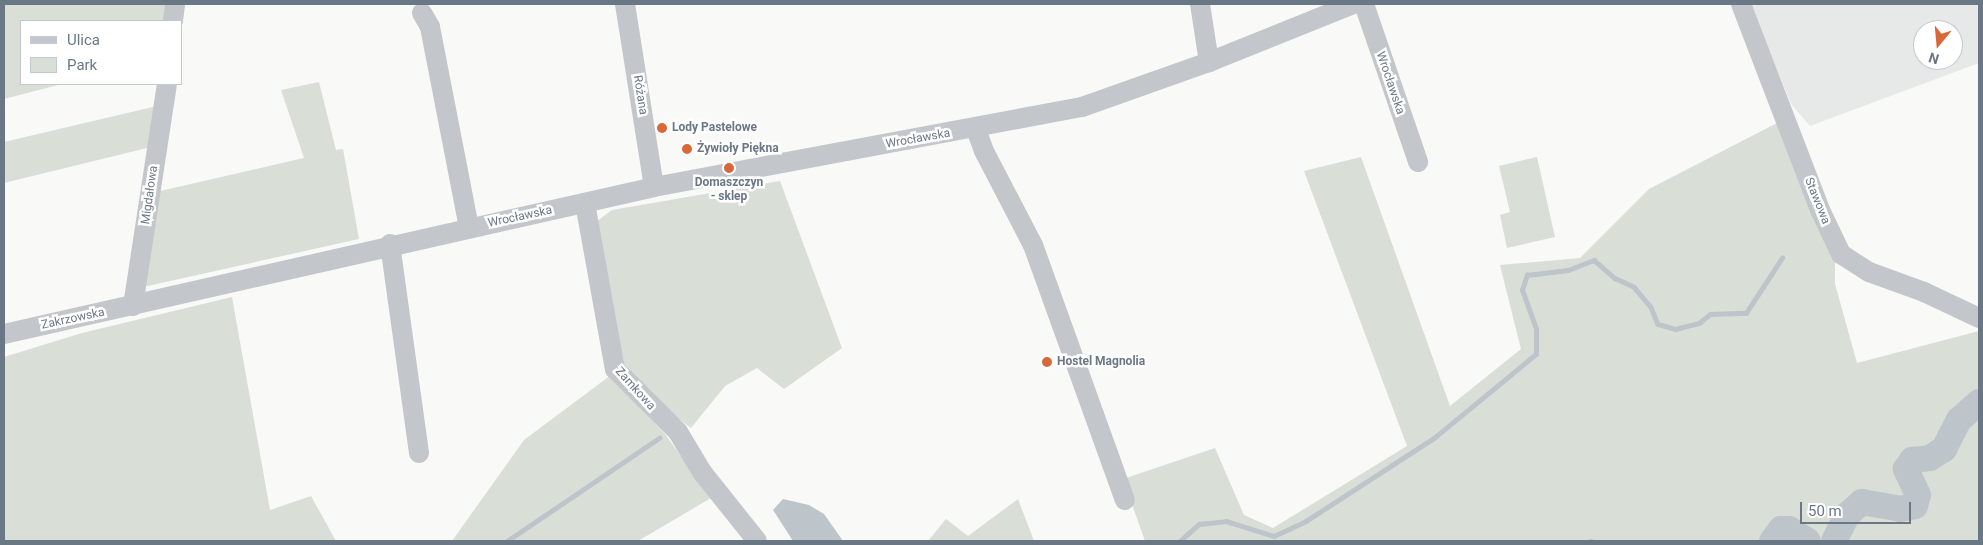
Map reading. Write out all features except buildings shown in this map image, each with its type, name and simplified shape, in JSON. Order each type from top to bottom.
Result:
[{"type":"street","points":[[173,20],[175,4]]},
{"type":"street","name":"Różana","points":[[625,4],[654,187]]},
{"type":"street","points":[[1200,4],[1209,62]]},
{"type":"street","name":"Wrocławska","points":[[138,305],[390,244],[654,187],[976,129],[1082,107],[1209,62],[1353,4]]},
{"type":"street","name":"Wrocławska","points":[[1364,4],[1418,162]]},
{"type":"street","name":"Stawowa","points":[[1741,4],[1821,212],[1841,254],[1869,272],[1924,292],[1979,318]]},
{"type":"street","points":[[422,13],[430,27],[469,228]]},
{"type":"street","name":"Migdałowa","points":[[138,305],[167,85]]},
{"type":"street","points":[[976,129],[984,151],[1033,245],[1125,500]]},
{"type":"street","name":"Zamkowa","points":[[585,203],[614,369],[678,432],[702,472],[757,541]]},
{"type":"street","points":[[390,244],[419,453]]},
{"type":"street","name":"Zakrzowska","points":[[4,334],[138,305]]},
{"type":"shaded area","points":[[1750,4],[1979,4],[1979,63],[1963,69],[1963,20],[1913,20],[1913,70],[1960,70],[1810,126],[1791,104]]},
{"type":"shaded area","points":[[783,499],[809,505],[824,514],[843,541],[793,541],[773,510]]},
{"type":"green space","points":[[4,4],[169,4],[167,20],[20,20],[20,85],[58,85],[4,99]]},
{"type":"green space","points":[[319,82],[336,150],[343,149],[359,239],[143,287],[156,192],[304,158],[281,90]]},
{"type":"green space","points":[[157,106],[151,147],[4,183],[4,142]]},
{"type":"green space","points":[[1777,123],[1835,252],[1835,284],[1857,363],[1979,331],[1979,541],[1145,541],[1123,479],[1215,448],[1244,515],[1273,528],[1407,446],[1304,171],[1361,157],[1450,406],[1521,349],[1500,265],[1580,258],[1649,189]]},
{"type":"green space","points":[[1537,157],[1555,237],[1507,248],[1500,215],[1510,212],[1499,166]]},
{"type":"green space","points":[[780,181],[842,348],[784,389],[757,368],[725,386],[691,428],[640,389],[615,351],[593,224],[612,210]]},
{"type":"green space","points":[[232,297],[270,510],[311,496],[336,541],[4,541],[4,357],[82,333]]},
{"type":"green space","points":[[611,375],[665,434],[711,498],[638,541],[452,541],[524,440]]},
{"type":"green space","points":[[1018,499],[1034,541],[928,541],[946,519],[968,536]]},
{"type":"waterway","points":[[1180,541],[1199,524],[1226,521],[1274,536],[1306,521],[1434,438],[1536,354],[1536,329],[1522,290],[1527,275],[1568,270],[1594,260],[1615,278],[1634,287],[1651,307],[1658,324],[1675,329],[1699,323],[1710,314],[1746,313],[1782,258]]},
{"type":"waterway","points":[[1834,541],[1847,515],[1862,502],[1900,509],[1915,506],[1918,495],[1906,469],[1912,460],[1930,458],[1944,449],[1959,420],[1979,402]]},
{"type":"waterway","points":[[507,541],[659,438]]},
{"type":"waterway","points":[[1772,541],[1781,529],[1789,529],[1808,541]]},
{"type":"place","name":"Lody Pastelowe","points":[[662,128]]},
{"type":"place","name":"Żywioły Piękna","points":[[687,149]]},
{"type":"place","name":"Domaszczyn - sklep","points":[[729,168]]},
{"type":"place","name":"Hostel Magnolia","points":[[1047,362]]}]
